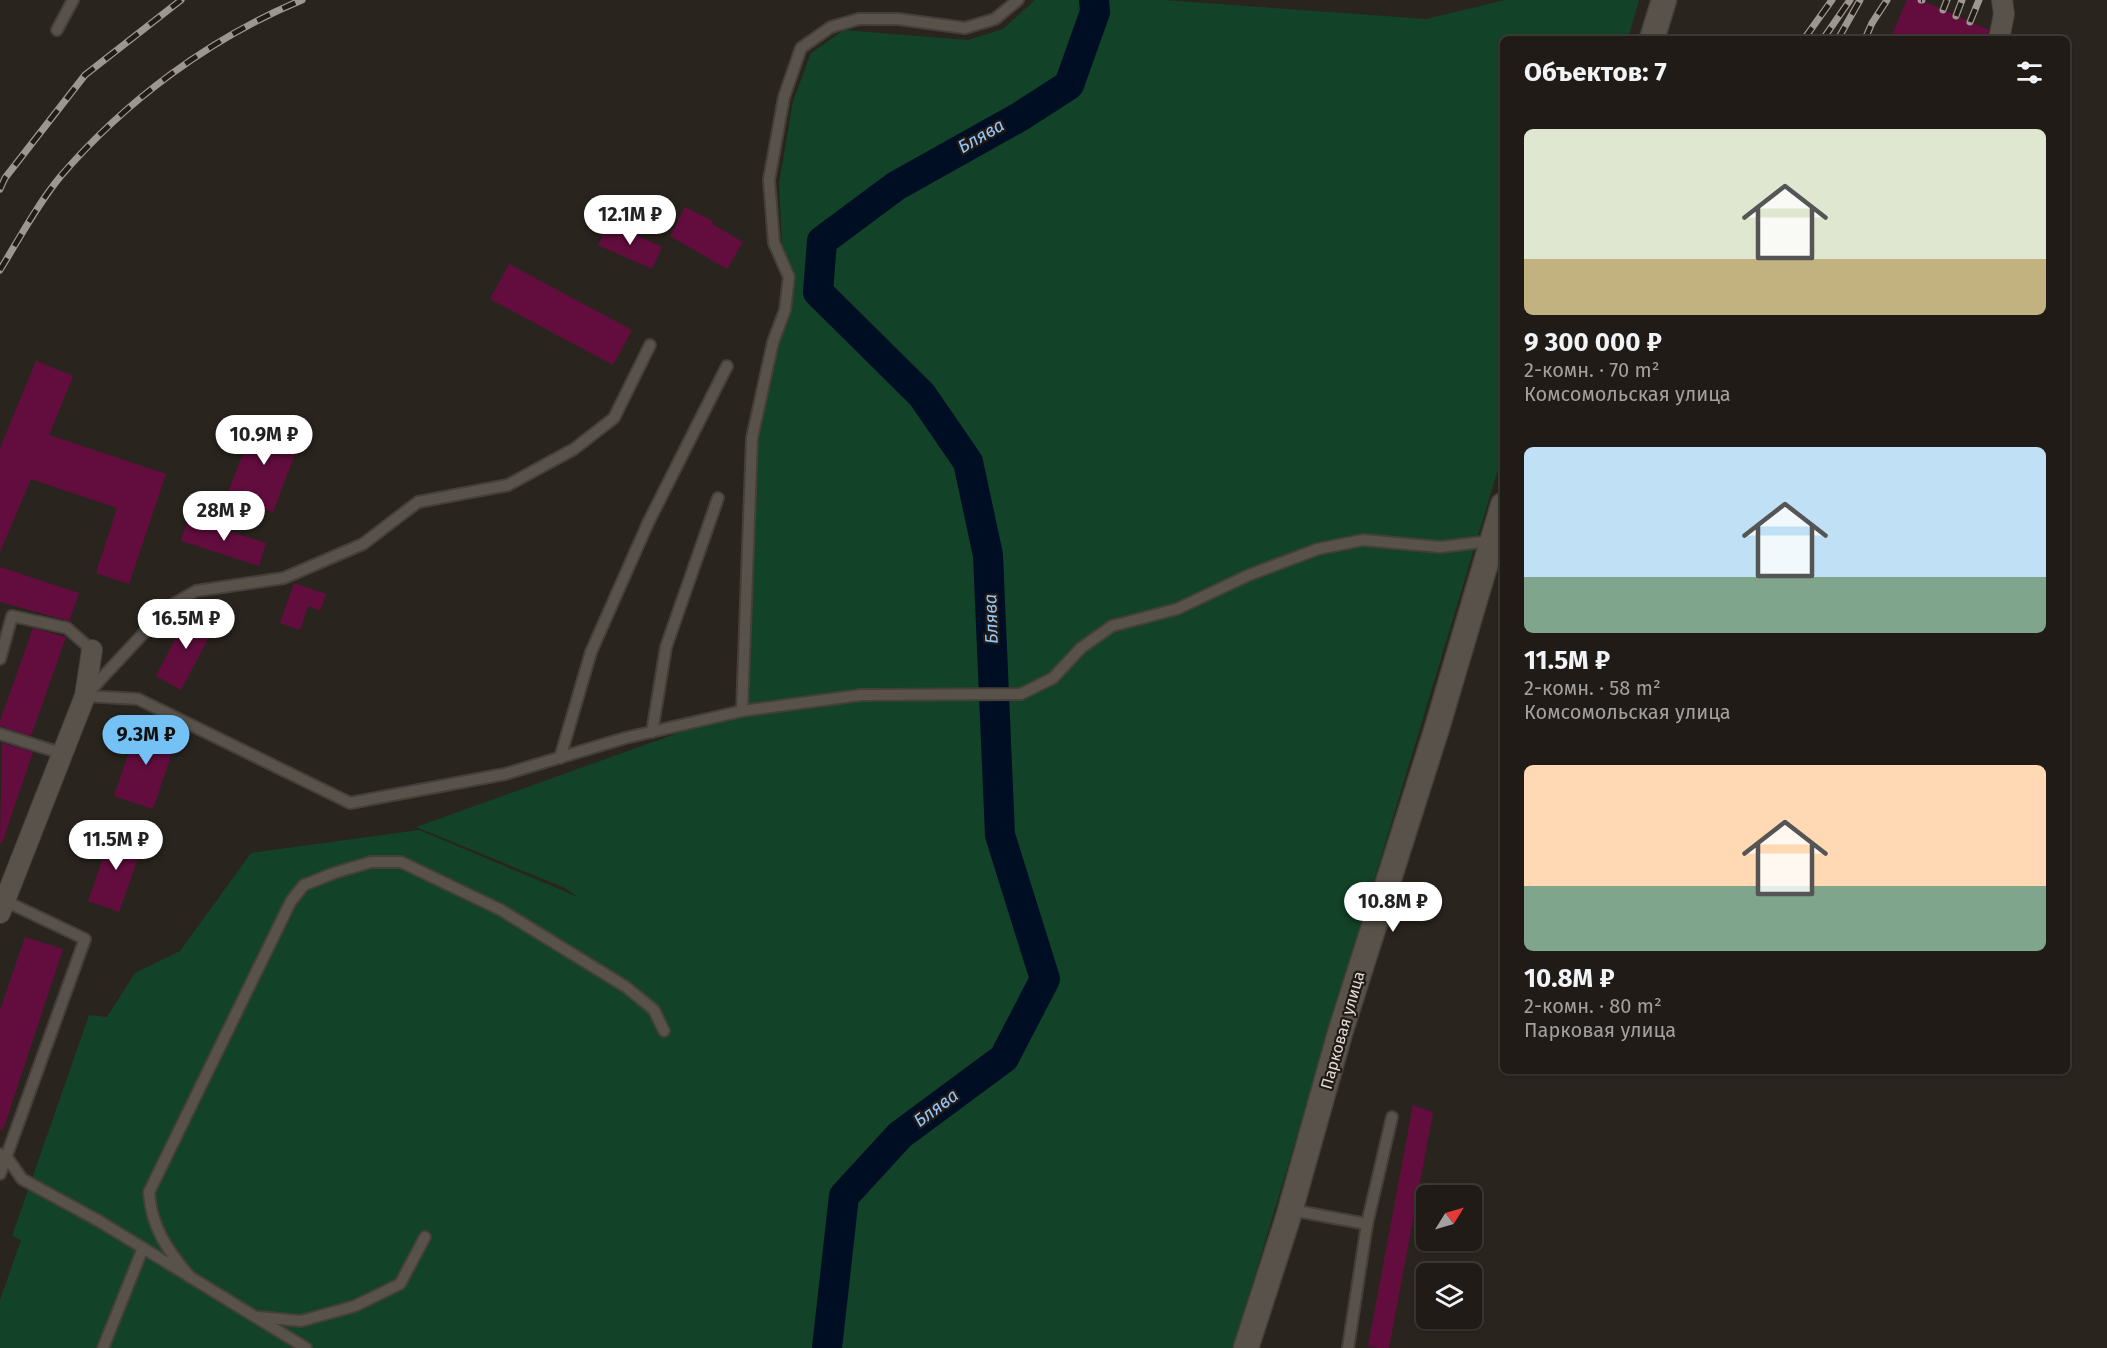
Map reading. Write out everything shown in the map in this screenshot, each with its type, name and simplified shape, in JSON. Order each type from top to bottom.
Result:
[{"type":"street","points":[[1653,36],[1664,0]]},
{"type":"street","points":[[2000,36],[2004,14],[2002,0]]},
{"type":"street","name":"Парковая улица","points":[[1246,1348],[1291,1210],[1340,1033],[1437,728],[1500,515]]},
{"type":"street","points":[[2,904],[64,754],[85,696],[92,650]]},
{"type":"lane","points":[[57,30],[73,0]]},
{"type":"lane","points":[[742,711],[752,438],[773,342],[785,310],[789,277],[774,243],[769,180],[784,97],[801,48],[831,27],[849,21],[898,19],[964,28],[995,19],[1018,0]]},
{"type":"lane","points":[[85,696],[168,607],[196,591],[284,578],[363,544],[418,502],[508,485],[574,449],[614,418],[650,345]]},
{"type":"lane","points":[[560,758],[591,652],[648,523],[727,366]]},
{"type":"lane","points":[[652,732],[666,647],[718,498]]},
{"type":"lane","points":[[85,696],[138,699],[350,803],[505,774],[652,732],[742,711],[861,695],[1021,694],[1053,678],[1081,648],[1112,626],[1177,609],[1249,575],[1318,549],[1363,540],[1440,547],[1492,541]]},
{"type":"lane","points":[[0,659],[12,616],[67,628],[92,650]]},
{"type":"lane","points":[[0,734],[64,754]]},
{"type":"lane","points":[[190,1277],[170,1253],[156,1229],[149,1192],[291,901],[304,885],[371,862],[401,862],[501,910],[626,987],[654,1010],[664,1031]]},
{"type":"lane","points":[[0,1174],[3,1155],[86,939],[2,904]]},
{"type":"lane","points":[[1348,1348],[1368,1224],[1392,1117]]},
{"type":"lane","points":[[3,1155],[22,1179],[143,1248],[306,1348]]},
{"type":"lane","points":[[1291,1210],[1368,1224]]},
{"type":"lane","points":[[255,1316],[301,1321],[355,1306],[400,1284],[425,1237]]},
{"type":"lane","points":[[103,1348],[143,1248]]},
{"type":"green space","points":[[1035,0],[1164,0],[1426,19],[1505,0],[1639,0],[1629,36],[1500,36],[1500,463],[1233,1348],[0,1348],[0,1300],[21,1240],[12,1236],[89,1015],[107,1017],[135,973],[180,951],[251,853],[419,830],[578,897],[565,888],[416,827],[742,710],[752,438],[796,279],[782,246],[779,184],[793,101],[811,53],[844,30],[968,40],[1003,29]]},
{"type":"building","points":[[1907,0],[1921,0],[1989,30],[1988,36],[1891,36]]},
{"type":"building","points":[[685,207],[713,221],[712,224],[743,242],[727,269],[670,236]]},
{"type":"building","points":[[609,222],[662,247],[652,269],[598,245]]},
{"type":"building","points":[[509,264],[632,330],[613,365],[490,299]]},
{"type":"building","points":[[36,361],[73,376],[49,435],[166,474],[129,584],[96,573],[117,508],[31,479],[0,552],[0,448]]},
{"type":"building","points":[[256,420],[301,438],[273,512],[227,495]]},
{"type":"building","points":[[188,518],[266,543],[259,566],[181,541]]},
{"type":"building","points":[[0,567],[79,593],[69,621],[0,602]]},
{"type":"building","points":[[294,583],[326,594],[320,611],[308,606],[300,630],[280,623]]},
{"type":"building","points":[[190,611],[216,624],[181,690],[156,676]]},
{"type":"building","points":[[33,628],[66,637],[31,736],[0,726],[0,721]]},
{"type":"building","points":[[139,722],[178,735],[153,809],[114,796]]},
{"type":"building","points":[[2,743],[33,752],[2,843],[0,843]]},
{"type":"building","points":[[113,830],[144,841],[119,912],[88,901]]},
{"type":"building","points":[[25,937],[63,949],[3,1130],[0,1129],[0,1010]]},
{"type":"building","points":[[1413,1105],[1433,1112],[1419,1185],[1416,1185],[1416,1203],[1389,1348],[1368,1346]]},
{"type":"waterway","name":"Блява","points":[[827,1348],[844,1196],[900,1135],[1004,1058],[1045,979],[1000,835],[988,555],[968,462],[922,395],[818,292],[822,241],[896,186],[1021,116],[1069,85],[1095,12],[1094,0]]},
{"type":"railway","points":[[0,189],[5,178],[85,75],[181,0]]},
{"type":"railway","points":[[0,270],[28,222],[60,177],[112,123],[171,74],[202,53],[268,15],[302,0]]},
{"type":"railway","points":[[1806,36],[1832,0]]},
{"type":"railway","points":[[1825,36],[1850,0]]},
{"type":"railway","points":[[1840,36],[1860,0]]},
{"type":"railway","points":[[1866,36],[1887,0]]},
{"type":"railway","points":[[1943,10],[1947,0]]},
{"type":"railway","points":[[1956,16],[1962,0]]},
{"type":"railway","points":[[1970,22],[1979,0]]}]
